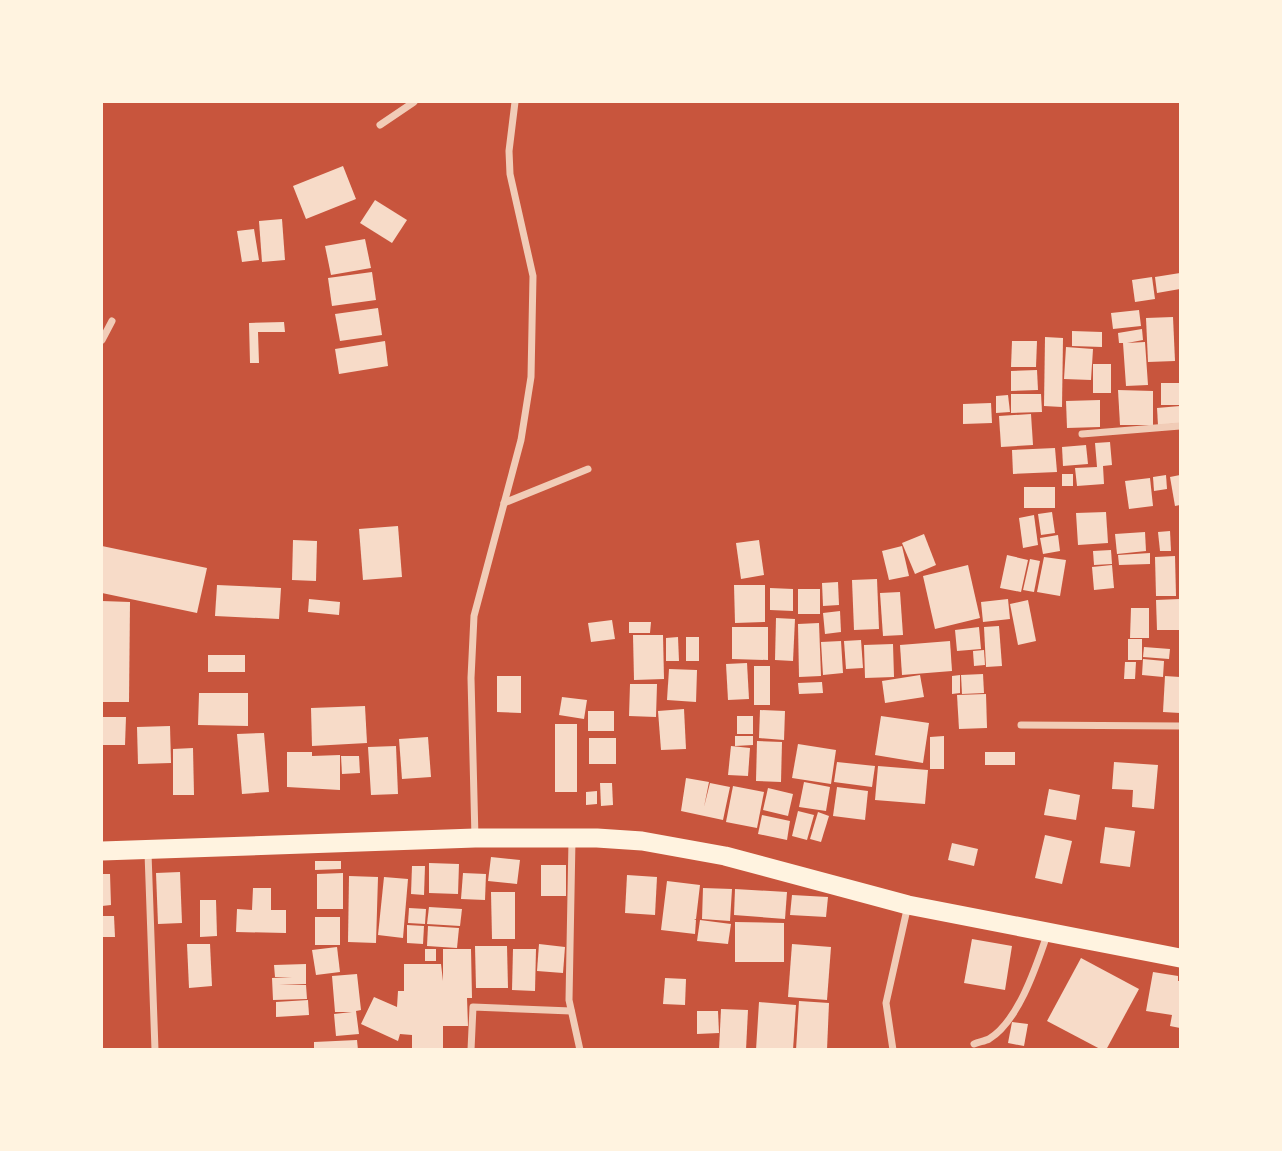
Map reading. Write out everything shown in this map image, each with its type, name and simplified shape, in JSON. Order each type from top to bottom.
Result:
[{"type":"highway","points":[[102,851],[475,838],[642,841],[684,847],[759,864],[908,905],[1181,958]]},
{"type":"street","points":[[380,125],[414,102]]},
{"type":"street","points":[[475,838],[471,678],[474,616],[521,440],[531,364],[533,276],[510,174],[509,151],[515,102]]},
{"type":"street","points":[[102,340],[112,321]]},
{"type":"street","points":[[1082,434],[1181,426]]},
{"type":"street","points":[[504,503],[588,469]]},
{"type":"street","points":[[1021,725],[1181,726]]},
{"type":"street","points":[[572,839],[569,1000],[580,1049]]},
{"type":"street","points":[[148,849],[155,1049]]},
{"type":"street","points":[[893,1049],[886,1003],[908,905]]},
{"type":"street","points":[[974,1044],[989,1039],[1002,1028],[1016,1008],[1037,966],[1048,932]]},
{"type":"street","points":[[471,1049],[473,1007],[571,1012]]},
{"type":"building","points":[[343,166],[356,199],[306,219],[293,186]]},
{"type":"building","points":[[375,200],[407,220],[392,243],[360,223]]},
{"type":"building","points":[[282,219],[285,260],[262,262],[259,221]]},
{"type":"building","points":[[254,229],[259,260],[242,262],[237,231]]},
{"type":"building","points":[[365,239],[371,268],[331,275],[325,246]]},
{"type":"building","points":[[372,272],[376,300],[332,306],[328,278]]},
{"type":"building","points":[[1180,273],[1180,289],[1157,293],[1155,277]]},
{"type":"building","points":[[1152,277],[1155,299],[1135,302],[1132,280]]},
{"type":"building","points":[[378,308],[382,335],[340,341],[335,314]]},
{"type":"building","points":[[1139,310],[1141,326],[1113,329],[1111,313]]},
{"type":"building","points":[[1173,317],[1175,361],[1148,362],[1146,318]]},
{"type":"building","points":[[284,322],[285,332],[258,332],[259,363],[250,363],[249,323]]},
{"type":"building","points":[[1142,329],[1143,340],[1127,343],[1145,342],[1148,385],[1126,386],[1123,343],[1119,343],[1118,333]]},
{"type":"building","points":[[1072,331],[1102,332],[1102,347],[1072,346]]},
{"type":"building","points":[[1045,337],[1063,338],[1062,407],[1044,406]]},
{"type":"building","points":[[385,341],[388,366],[339,374],[335,349]]},
{"type":"building","points":[[1012,341],[1037,341],[1036,367],[1011,367]]},
{"type":"building","points":[[1066,347],[1093,349],[1091,380],[1064,379]]},
{"type":"building","points":[[1093,364],[1111,364],[1111,393],[1093,393]]},
{"type":"building","points":[[1037,370],[1038,390],[1011,391],[1011,371]]},
{"type":"building","points":[[1161,383],[1179,383],[1180,405],[1161,405]]},
{"type":"building","points":[[1118,390],[1153,391],[1153,425],[1120,425]]},
{"type":"building","points":[[1011,394],[1041,394],[1042,412],[1011,413]]},
{"type":"building","points":[[1008,395],[1010,412],[996,413],[996,396]]},
{"type":"building","points":[[1100,400],[1100,427],[1067,428],[1066,401]]},
{"type":"building","points":[[991,403],[992,423],[963,424],[963,404]]},
{"type":"building","points":[[1180,406],[1180,423],[1158,425],[1157,408]]},
{"type":"building","points":[[1031,414],[1033,445],[1001,447],[999,416]]},
{"type":"building","points":[[1110,442],[1112,465],[1103,466],[1104,484],[1077,486],[1075,468],[1097,467],[1095,443]]},
{"type":"building","points":[[1086,445],[1088,464],[1063,466],[1062,447]]},
{"type":"building","points":[[1055,448],[1057,472],[1013,474],[1012,450]]},
{"type":"building","points":[[1062,474],[1073,474],[1073,486],[1062,486]]},
{"type":"building","points":[[1166,475],[1167,489],[1154,491],[1153,477]]},
{"type":"building","points":[[1180,475],[1180,505],[1175,506],[1170,477]]},
{"type":"building","points":[[1150,478],[1153,506],[1129,509],[1125,481]]},
{"type":"building","points":[[1024,487],[1055,487],[1055,508],[1024,508]]},
{"type":"building","points":[[1052,512],[1055,533],[1041,535],[1038,514]]},
{"type":"building","points":[[1106,512],[1108,543],[1078,545],[1076,513]]},
{"type":"building","points":[[1034,515],[1038,545],[1023,548],[1019,518]]},
{"type":"building","points":[[398,526],[402,577],[363,580],[359,529]]},
{"type":"building","points":[[1170,531],[1171,551],[1160,551],[1158,532]]},
{"type":"building","points":[[1145,532],[1146,551],[1117,554],[1115,534]]},
{"type":"building","points":[[924,534],[936,565],[915,574],[902,543]]},
{"type":"building","points":[[1058,535],[1060,551],[1043,554],[1040,538]]},
{"type":"building","points":[[293,540],[317,541],[316,581],[292,580]]},
{"type":"building","points":[[759,540],[764,575],[741,579],[736,543]]},
{"type":"building","points":[[102,546],[207,568],[197,613],[102,593]]},
{"type":"building","points":[[902,546],[909,576],[889,580],[882,551]]},
{"type":"building","points":[[1111,550],[1112,564],[1094,565],[1093,551]]},
{"type":"building","points":[[1150,553],[1150,564],[1119,565],[1118,555]]},
{"type":"building","points":[[1007,555],[1028,560],[1021,592],[1000,588]]},
{"type":"building","points":[[1175,556],[1176,596],[1156,596],[1155,557]]},
{"type":"building","points":[[1044,557],[1066,560],[1060,596],[1037,592]]},
{"type":"building","points":[[1030,559],[1040,561],[1034,592],[1023,590]]},
{"type":"building","points":[[968,565],[980,618],[935,629],[923,576]]},
{"type":"building","points":[[1112,565],[1114,588],[1094,590],[1092,567]]},
{"type":"building","points":[[877,579],[879,629],[854,630],[852,580]]},
{"type":"building","points":[[838,582],[839,605],[823,606],[822,583]]},
{"type":"building","points":[[217,585],[281,588],[279,619],[215,616]]},
{"type":"building","points":[[734,585],[765,585],[765,622],[735,623]]},
{"type":"building","points":[[770,588],[793,589],[793,611],[770,610]]},
{"type":"building","points":[[798,589],[820,589],[820,614],[798,614]]},
{"type":"building","points":[[900,592],[903,635],[883,636],[880,593]]},
{"type":"building","points":[[309,599],[340,602],[339,615],[308,612]]},
{"type":"building","points":[[1008,599],[1010,619],[983,622],[981,602]]},
{"type":"building","points":[[1180,599],[1180,630],[1157,630],[1156,600]]},
{"type":"building","points":[[1028,600],[1036,641],[1018,645],[1010,604]]},
{"type":"building","points":[[102,601],[130,602],[129,702],[102,702]]},
{"type":"building","points":[[1131,608],[1149,608],[1149,638],[1130,638]]},
{"type":"building","points":[[840,611],[841,632],[825,634],[823,613]]},
{"type":"building","points":[[776,618],[795,619],[793,661],[775,660]]},
{"type":"building","points":[[612,620],[615,639],[591,642],[588,623]]},
{"type":"building","points":[[629,622],[651,622],[650,633],[629,633]]},
{"type":"building","points":[[819,623],[821,676],[799,677],[798,624]]},
{"type":"building","points":[[999,626],[1002,666],[986,667],[984,627]]},
{"type":"building","points":[[732,627],[768,627],[768,660],[732,659]]},
{"type":"building","points":[[979,627],[981,649],[957,651],[955,630]]},
{"type":"building","points":[[633,635],[663,635],[664,679],[634,680]]},
{"type":"building","points":[[678,637],[679,661],[666,661],[666,638]]},
{"type":"building","points":[[686,637],[699,637],[699,661],[686,661]]},
{"type":"building","points":[[1128,639],[1142,639],[1142,660],[1128,660]]},
{"type":"building","points":[[861,640],[863,668],[846,669],[844,641]]},
{"type":"building","points":[[841,641],[843,673],[823,675],[821,642]]},
{"type":"building","points":[[950,641],[952,671],[902,675],[900,645]]},
{"type":"building","points":[[893,644],[894,677],[865,678],[864,645]]},
{"type":"building","points":[[1144,647],[1170,649],[1169,659],[1143,657]]},
{"type":"building","points":[[984,650],[985,665],[974,666],[973,651]]},
{"type":"building","points":[[208,655],[245,655],[245,672],[208,672]]},
{"type":"building","points":[[1143,659],[1164,661],[1163,677],[1142,675]]},
{"type":"building","points":[[1125,662],[1136,662],[1135,679],[1124,679]]},
{"type":"building","points":[[747,663],[749,699],[728,700],[726,664]]},
{"type":"building","points":[[754,666],[770,666],[770,705],[754,705]]},
{"type":"building","points":[[669,669],[697,670],[696,702],[667,700]]},
{"type":"building","points":[[983,674],[984,693],[962,694],[961,675]]},
{"type":"building","points":[[920,675],[924,697],[885,703],[882,681]]},
{"type":"building","points":[[960,675],[960,693],[952,694],[952,676]]},
{"type":"building","points":[[497,676],[521,676],[521,713],[497,712]]},
{"type":"building","points":[[1165,676],[1180,677],[1180,713],[1163,712]]},
{"type":"building","points":[[822,682],[823,693],[799,694],[798,683]]},
{"type":"building","points":[[630,684],[657,684],[656,717],[629,716]]},
{"type":"building","points":[[199,693],[248,693],[248,726],[198,725]]},
{"type":"building","points":[[986,694],[987,728],[959,729],[957,695]]},
{"type":"building","points":[[562,697],[587,700],[584,719],[559,715]]},
{"type":"building","points":[[365,706],[367,743],[312,746],[311,708]]},
{"type":"building","points":[[684,709],[686,749],[661,750],[658,711]]},
{"type":"building","points":[[760,710],[785,711],[784,740],[759,738]]},
{"type":"building","points":[[588,711],[614,711],[614,731],[588,731]]},
{"type":"building","points":[[737,716],[753,716],[753,734],[737,734]]},
{"type":"building","points":[[881,716],[929,723],[923,763],[875,755]]},
{"type":"building","points":[[102,717],[126,717],[125,745],[102,745]]},
{"type":"building","points":[[555,724],[577,724],[577,792],[555,792]]},
{"type":"building","points":[[170,726],[171,763],[138,764],[137,727]]},
{"type":"building","points":[[264,733],[269,792],[242,794],[237,734]]},
{"type":"building","points":[[735,736],[753,736],[753,745],[735,746]]},
{"type":"building","points":[[944,736],[944,769],[930,769],[930,737]]},
{"type":"building","points":[[428,737],[431,777],[402,779],[399,739]]},
{"type":"building","points":[[589,738],[616,738],[616,764],[589,764]]},
{"type":"building","points":[[757,741],[782,742],[781,782],[756,781]]},
{"type":"building","points":[[798,744],[836,750],[831,784],[792,778]]},
{"type":"building","points":[[396,746],[398,794],[371,795],[368,747]]},
{"type":"building","points":[[731,746],[750,748],[748,776],[728,775]]},
{"type":"building","points":[[193,748],[194,795],[173,795],[173,749]]},
{"type":"building","points":[[287,752],[312,752],[312,756],[340,755],[340,790],[287,787]]},
{"type":"building","points":[[985,752],[1015,752],[1015,765],[985,765]]},
{"type":"building","points":[[341,756],[359,756],[360,773],[342,774]]},
{"type":"building","points":[[837,762],[875,766],[872,787],[834,782]]},
{"type":"building","points":[[1114,762],[1158,765],[1154,809],[1132,807],[1133,790],[1112,789]]},
{"type":"building","points":[[878,766],[928,770],[925,804],[875,800]]},
{"type":"building","points":[[686,778],[709,782],[704,807],[710,783],[730,787],[723,820],[681,811]]},
{"type":"building","points":[[804,782],[830,787],[826,811],[799,807]]},
{"type":"building","points":[[600,783],[612,783],[613,805],[601,806]]},
{"type":"building","points":[[733,786],[764,792],[757,828],[726,822]]},
{"type":"building","points":[[837,787],[868,791],[865,820],[833,816]]},
{"type":"building","points":[[768,788],[793,794],[788,816],[763,810]]},
{"type":"building","points":[[1049,789],[1080,795],[1076,820],[1044,815]]},
{"type":"building","points":[[597,791],[597,804],[586,805],[586,792]]},
{"type":"building","points":[[798,811],[814,815],[807,840],[792,836]]},
{"type":"building","points":[[818,812],[829,816],[821,842],[810,839]]},
{"type":"building","points":[[762,815],[790,821],[787,840],[758,834]]},
{"type":"building","points":[[1105,827],[1135,831],[1130,867],[1100,863]]},
{"type":"building","points":[[1045,835],[1072,841],[1062,884],[1035,878]]},
{"type":"building","points":[[952,843],[978,849],[974,866],[948,860]]},
{"type":"building","points":[[491,857],[520,860],[517,884],[488,881]]},
{"type":"building","points":[[315,861],[341,861],[341,869],[315,870]]},
{"type":"building","points":[[429,863],[459,864],[458,894],[429,893]]},
{"type":"building","points":[[541,865],[566,865],[566,896],[541,896]]},
{"type":"building","points":[[412,866],[425,866],[424,895],[411,894]]},
{"type":"building","points":[[180,872],[182,923],[158,924],[156,873]]},
{"type":"building","points":[[343,873],[343,909],[317,909],[317,874]]},
{"type":"building","points":[[463,873],[486,874],[485,900],[461,899]]},
{"type":"building","points":[[102,874],[110,874],[111,905],[102,906]]},
{"type":"building","points":[[627,875],[657,877],[655,915],[625,913]]},
{"type":"building","points":[[349,876],[378,877],[376,943],[348,942]]},
{"type":"building","points":[[384,877],[408,879],[403,938],[378,935]]},
{"type":"building","points":[[667,881],[700,885],[694,919],[695,934],[661,930]]},
{"type":"building","points":[[253,888],[271,888],[271,910],[286,910],[286,933],[236,932],[237,909],[252,910]]},
{"type":"building","points":[[703,888],[732,889],[730,921],[702,919]]},
{"type":"building","points":[[735,889],[787,892],[785,919],[734,915]]},
{"type":"building","points":[[491,892],[515,892],[515,939],[492,939]]},
{"type":"building","points":[[792,895],[828,897],[826,917],[790,915]]},
{"type":"building","points":[[200,900],[216,900],[217,936],[200,937]]},
{"type":"building","points":[[429,907],[462,909],[460,926],[427,924]]},
{"type":"building","points":[[409,908],[426,909],[425,924],[408,923]]},
{"type":"building","points":[[102,916],[114,916],[115,937],[102,937]]},
{"type":"building","points":[[315,917],[340,917],[340,945],[315,945]]},
{"type":"building","points":[[700,920],[731,924],[728,944],[697,941]]},
{"type":"building","points":[[735,922],[784,923],[784,962],[735,962]]},
{"type":"building","points":[[407,925],[424,926],[423,944],[407,943]]},
{"type":"building","points":[[428,926],[459,928],[457,948],[427,946]]},
{"type":"building","points":[[972,939],[1012,946],[1005,990],[964,983]]},
{"type":"building","points":[[187,944],[210,944],[212,986],[189,988]]},
{"type":"building","points":[[539,944],[565,947],[563,973],[537,971]]},
{"type":"building","points":[[792,944],[831,947],[827,1000],[788,997]]},
{"type":"building","points":[[475,946],[507,946],[508,988],[476,988]]},
{"type":"building","points":[[337,947],[340,972],[316,975],[312,950]]},
{"type":"building","points":[[425,949],[436,949],[436,961],[425,961]]},
{"type":"building","points":[[443,949],[471,949],[472,998],[467,998],[468,1026],[443,1026],[443,1050],[412,1050],[412,1035],[400,1034],[398,1041],[361,1024],[374,997],[397,1007],[398,991],[404,991],[404,964],[441,964],[443,981]]},
{"type":"building","points":[[513,949],[536,949],[535,991],[512,990]]},
{"type":"building","points":[[1081,958],[1139,989],[1106,1050],[1047,1021]]},
{"type":"building","points":[[306,964],[306,984],[279,985],[306,985],[307,999],[273,1000],[272,978],[292,977],[275,977],[274,965]]},
{"type":"building","points":[[1153,972],[1178,976],[1180,1028],[1170,1026],[1172,1015],[1146,1011]]},
{"type":"building","points":[[357,974],[361,1010],[356,1011],[359,1034],[336,1036],[334,1014],[352,1012],[335,1012],[332,976]]},
{"type":"building","points":[[665,978],[686,979],[685,1005],[663,1004]]},
{"type":"building","points":[[308,1000],[309,1015],[276,1017],[276,1002]]},
{"type":"building","points":[[799,1001],[829,1003],[827,1050],[796,1050]]},
{"type":"building","points":[[759,1002],[796,1005],[793,1050],[756,1050]]},
{"type":"building","points":[[721,1009],[748,1010],[746,1050],[719,1050]]},
{"type":"building","points":[[697,1011],[718,1011],[719,1033],[697,1034]]},
{"type":"building","points":[[1012,1022],[1028,1024],[1024,1046],[1008,1043]]},
{"type":"building","points":[[357,1040],[358,1050],[314,1050],[314,1042]]}]
